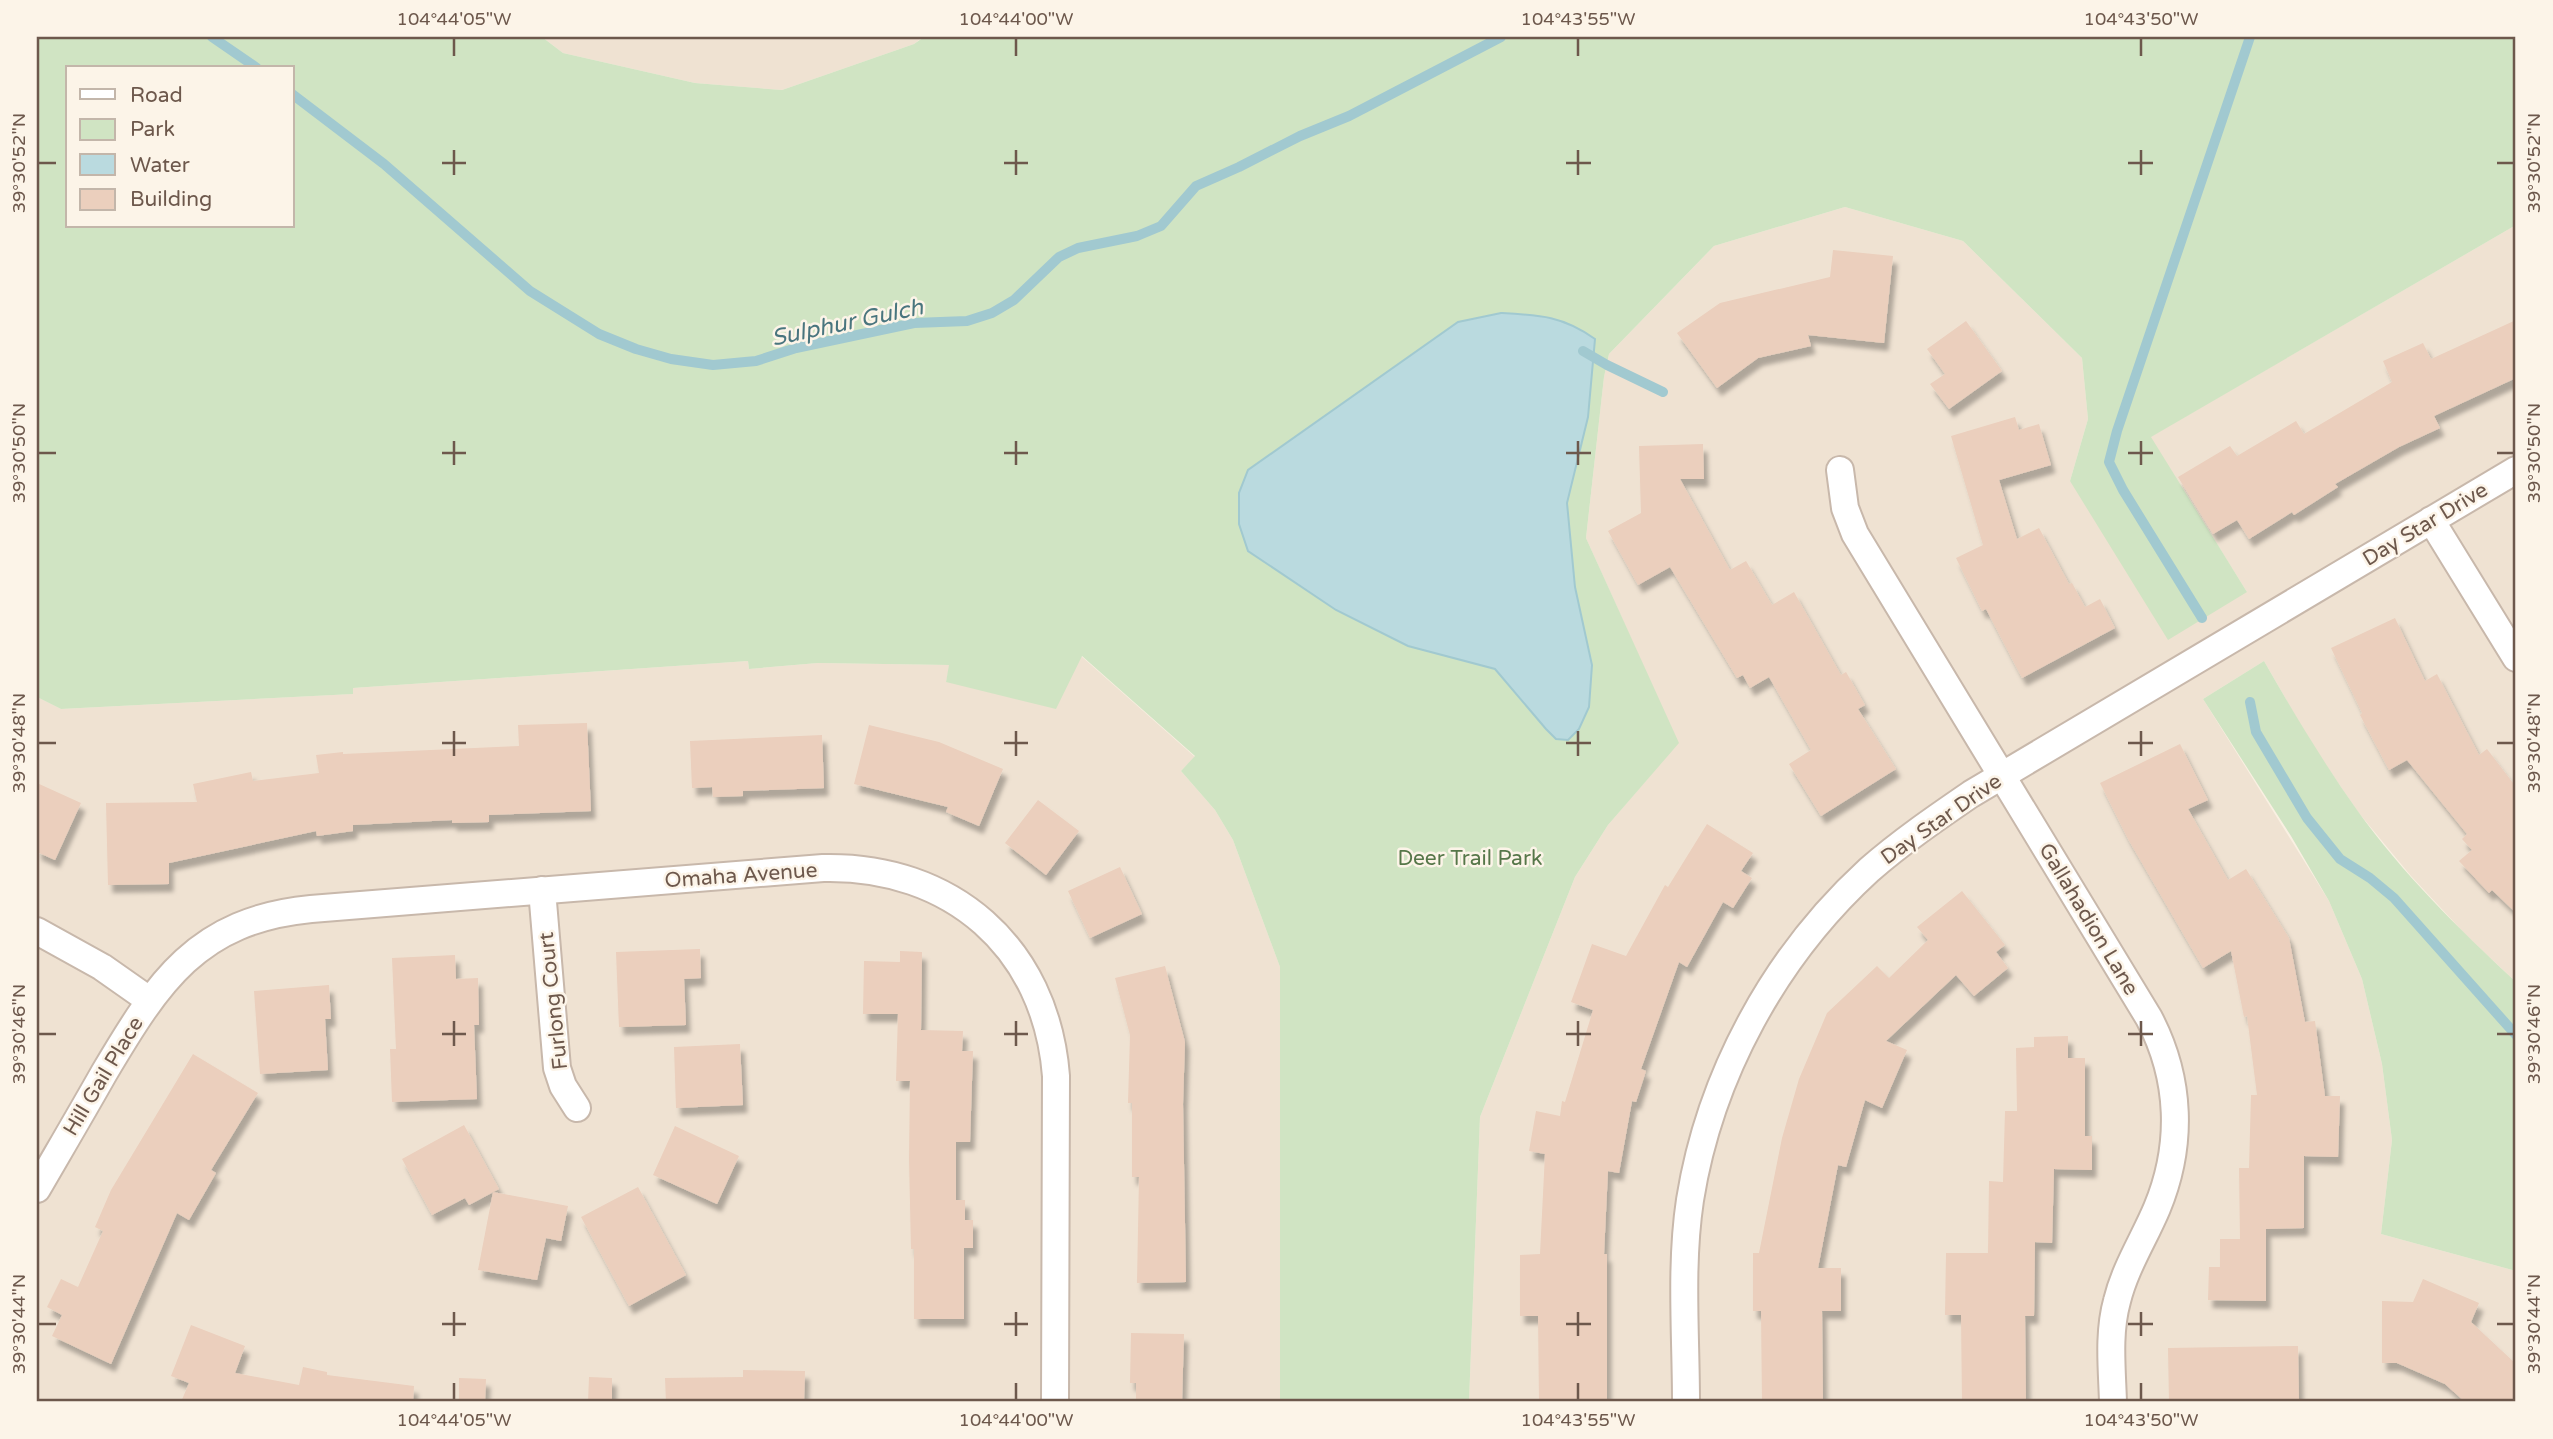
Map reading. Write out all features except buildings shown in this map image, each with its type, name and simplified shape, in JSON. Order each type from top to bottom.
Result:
[{"type":"street","name":"Gallahadion Lane","points":[[1840,470],[1845,508],[1855,534],[2149,1018],[2164,1052],[2172,1088],[2176,1140],[2170,1171],[2156,1210],[2123,1281],[2116,1305],[2112,1341],[2113,1402]]},
{"type":"street","name":"Day Star Drive","points":[[1686,1402],[1686,1263],[1690,1202],[1703,1142],[1737,1047],[1785,967],[1833,906],[1892,850],[1935,818],[2001,776],[2516,470]]},
{"type":"street","points":[[2431,520],[2516,658]]},
{"type":"street","name":"Omaha Avenue","points":[[149,1000],[172,972],[196,950],[225,932],[274,914],[823,868],[860,868],[900,876],[938,890],[971,912],[999,937],[1021,967],[1038,999],[1050,1034],[1054,1054],[1055,1402]]},
{"type":"street","name":"Furlong Court","points":[[542,890],[557,1068],[563,1086],[577,1108]]},
{"type":"street","points":[[37,931],[102,967],[149,1000]]},
{"type":"street","name":"Hill Gail Place","points":[[37,1189],[149,1000]]},
{"type":"shaded area","points":[[542,37],[923,37],[914,44],[782,90],[695,83],[563,53]]},
{"type":"shaded area","points":[[1845,207],[1963,241],[2082,358],[2088,419],[2070,481],[2247,592],[2150,437],[2516,225],[2516,982],[2467,936],[2411,876],[2358,812],[2311,743],[2264,661],[2203,699],[2329,901],[2362,979],[2382,1064],[2392,1140],[2381,1234],[2516,1271],[2516,1402],[1469,1402],[1480,1117],[1575,877],[1608,825],[1678,743],[1586,538],[1604,377],[1609,354],[1714,246]]},
{"type":"shaded area","points":[[1081,656],[1195,757],[1181,771],[1215,810],[1233,840],[1280,967],[1280,1402],[37,1402],[37,697],[61,709],[352,694],[353,688],[748,661],[749,669],[818,663],[950,665],[946,682]]},
{"type":"green space","name":"Deer Trail Park","points":[[37,37],[542,37],[563,53],[695,83],[782,90],[914,44],[924,37],[2516,37],[2516,225],[2151,437],[2247,592],[2168,640],[2070,481],[2088,419],[2082,358],[1963,241],[1845,207],[1714,246],[1609,354],[1604,377],[1586,538],[1679,743],[1608,825],[1575,877],[1480,1117],[1469,1402],[1280,1402],[1280,967],[1233,840],[1215,810],[1181,771],[1195,756],[1082,656],[1056,709],[946,682],[949,665],[818,663],[749,669],[748,661],[353,688],[353,694],[61,709],[37,697]]},
{"type":"green space","points":[[2264,661],[2320,755],[2374,833],[2432,900],[2516,982],[2516,1271],[2381,1234],[2392,1140],[2382,1064],[2362,979],[2329,901],[2291,836],[2203,699]]},
{"type":"water","points":[[1501,313],[1551,318],[1595,339],[1588,417],[1567,503],[1575,587],[1592,665],[1589,707],[1579,729],[1568,740],[1556,739],[1495,669],[1408,646],[1336,610],[1248,551],[1239,524],[1239,493],[1248,470],[1458,322]]},
{"type":"waterway","name":"Sulphur Gulch","points":[[212,37],[254,66]]},
{"type":"waterway","name":"Sulphur Gulch","points":[[294,96],[384,164],[530,291],[599,334],[636,349],[671,359],[713,365],[756,361],[796,348],[914,323],[967,321],[992,313],[1014,300],[1059,257],[1078,248],[1137,236],[1161,226],[1196,186],[1300,136],[1349,116],[1501,37]]},
{"type":"waterway","points":[[2202,618],[2123,490],[2109,462],[2117,431],[2250,37]]},
{"type":"waterway","points":[[1583,351],[1663,392]]},
{"type":"waterway","points":[[2250,702],[2256,732],[2307,818],[2340,859],[2370,878],[2394,898],[2516,1035]]}]
